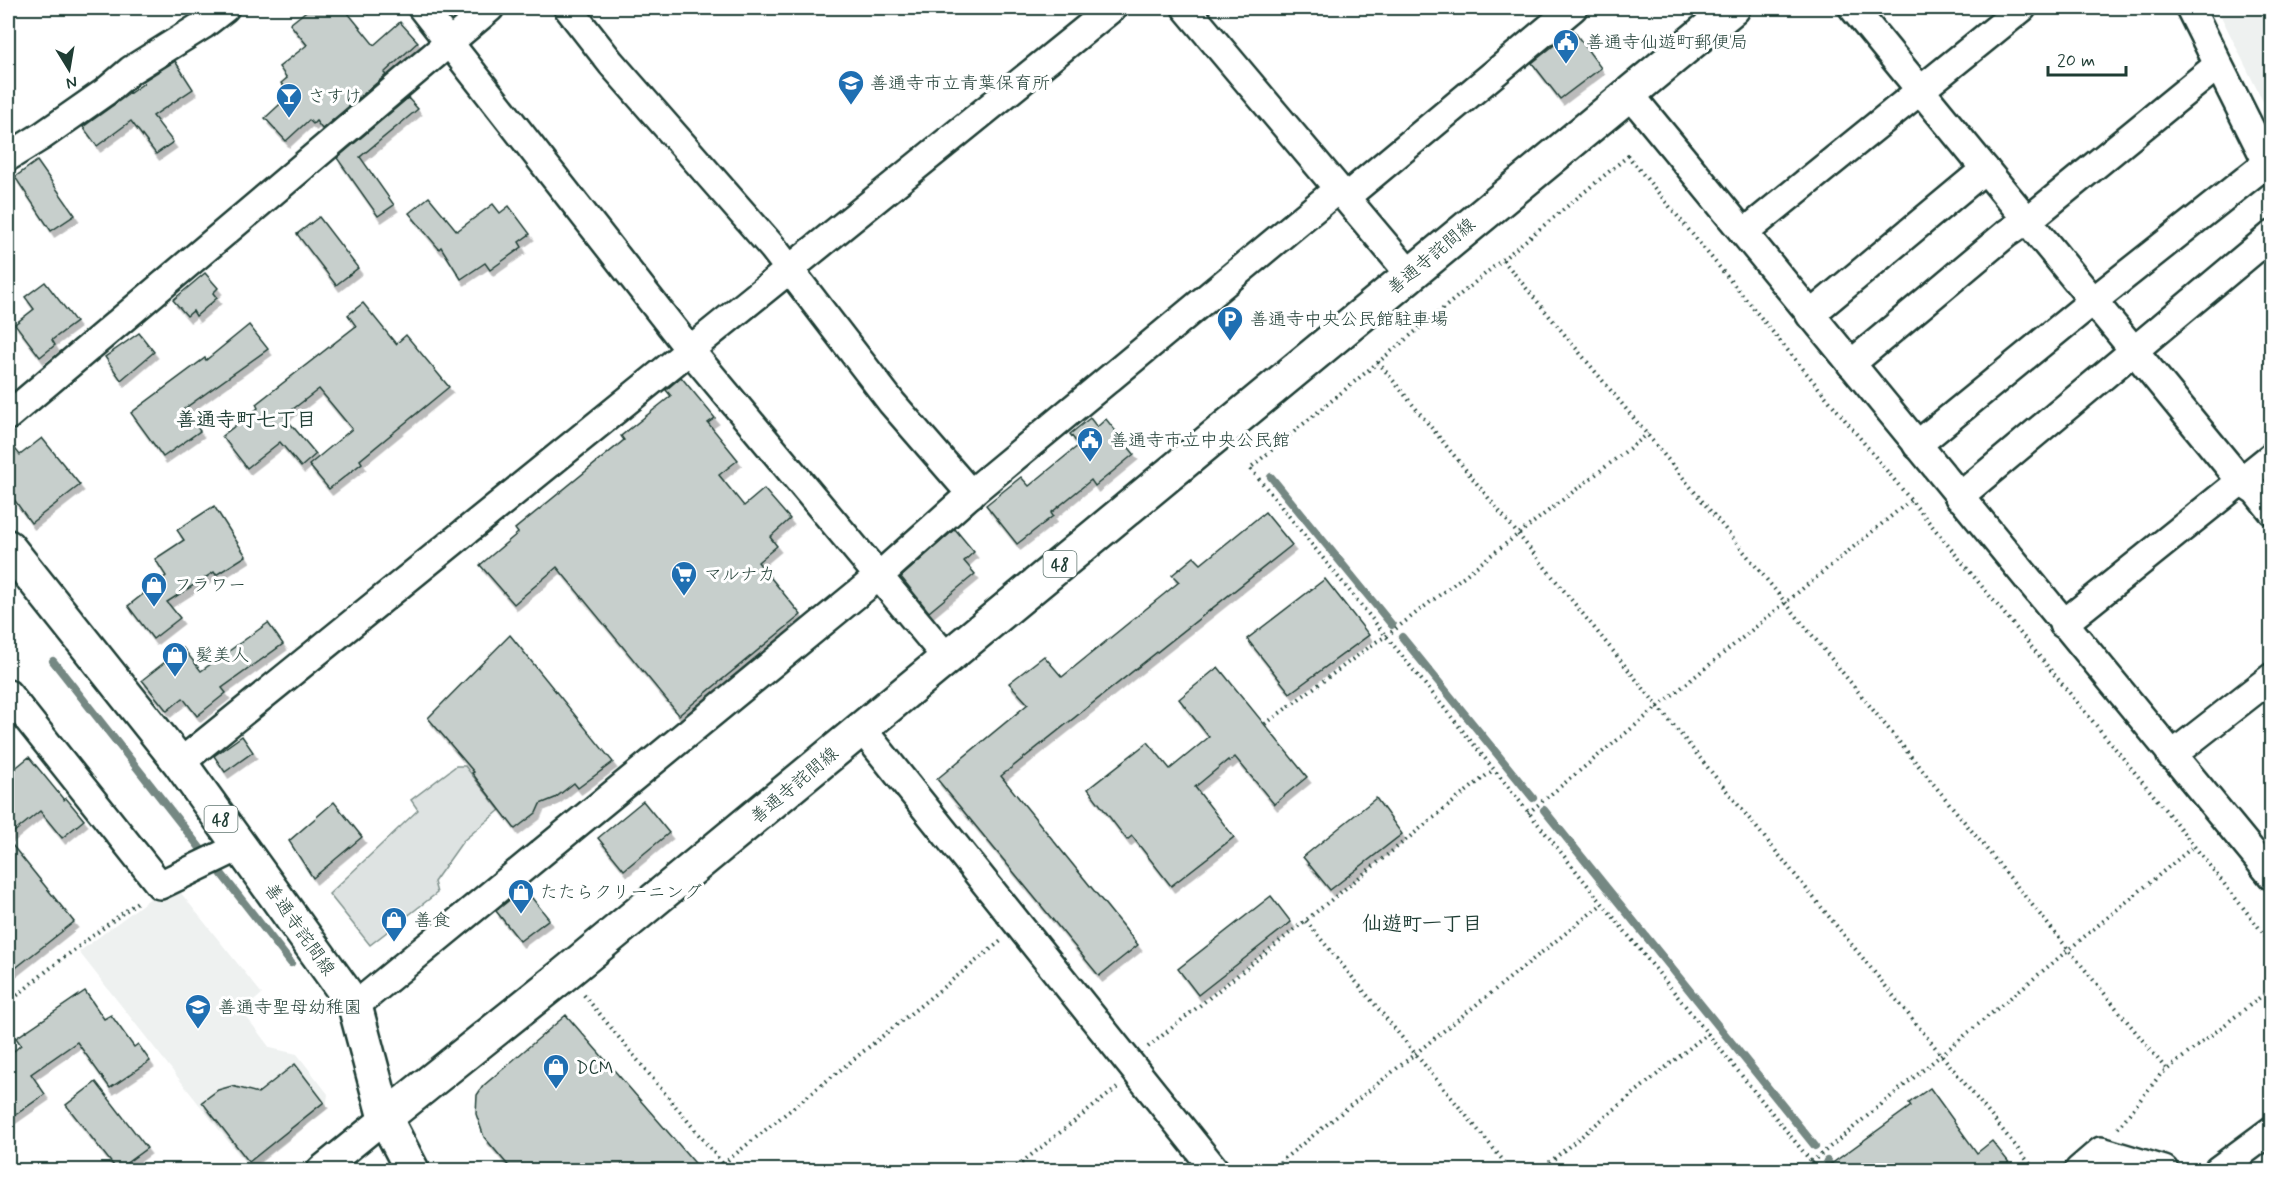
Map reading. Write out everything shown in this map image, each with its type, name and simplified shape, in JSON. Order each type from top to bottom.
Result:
[{"type":"main road","name":"善通寺詫間線","points":[[8,547],[180,763],[355,1006],[385,1118],[566,973],[1409,273],[1733,8]]},
{"type":"main road","points":[[385,1118],[412,1170]]},
{"type":"street","points":[[8,157],[60,124],[131,70],[203,25],[225,8]]},
{"type":"street","points":[[422,8],[689,349],[947,657]]},
{"type":"street","points":[[8,416],[490,8]]},
{"type":"street","points":[[568,8],[610,63],[789,268],[892,403],[971,494]]},
{"type":"street","points":[[180,763],[439,562],[689,349],[1112,8]]},
{"type":"street","points":[[1186,8],[1409,273]]},
{"type":"street","points":[[355,1006],[879,576],[971,494],[1573,8]]},
{"type":"street","points":[[1853,8],[2241,481],[2256,491],[2271,511]]},
{"type":"street","points":[[1744,233],[2022,8]]},
{"type":"street","points":[[1917,445],[2094,302],[2269,168],[2190,8]]},
{"type":"street","points":[[1851,364],[2006,234],[2218,65]]},
{"type":"street","points":[[1628,92],[2171,756],[2269,867]]},
{"type":"street","points":[[1810,315],[1985,169]]},
{"type":"street","points":[[1959,497],[2271,235]]},
{"type":"street","points":[[2063,624],[2271,456]]},
{"type":"street","points":[[2171,756],[2271,677]]},
{"type":"street","points":[[8,694],[160,885],[241,846]]},
{"type":"street","points":[[862,729],[1215,1170]]},
{"type":"street","points":[[321,1170],[385,1118]]},
{"type":"street","points":[[2218,1170],[2271,1130]]},
{"type":"street","points":[[2079,1170],[2101,1151],[2164,1170]]},
{"type":"path","points":[[1818,1170],[1250,468],[1628,156],[2194,846],[2271,944]]},
{"type":"path","points":[[1503,260],[1648,434],[2166,1069]]},
{"type":"path","points":[[1378,363],[2035,1170]]},
{"type":"path","points":[[1264,724],[1385,637],[1648,434]]},
{"type":"path","points":[[1528,813],[1911,500]]},
{"type":"path","points":[[1012,1170],[1306,921],[1493,770]]},
{"type":"path","points":[[1802,1170],[2194,846]]},
{"type":"path","points":[[8,1003],[160,885]]},
{"type":"path","points":[[1270,1170],[1602,904]]},
{"type":"path","points":[[1306,921],[1511,1170]]},
{"type":"path","points":[[723,1164],[1019,926]]},
{"type":"path","points":[[2101,1151],[2166,1069],[2271,988]]},
{"type":"path","points":[[582,992],[728,1170]]},
{"type":"path","points":[[1540,1170],[1708,1033]]},
{"type":"shaded area","points":[[2217,8],[2271,8],[2271,118]]},
{"type":"shaded area","points":[[456,766],[465,766],[500,810],[463,841],[434,882],[437,893],[370,945],[329,894],[418,810],[411,800]]},
{"type":"shaded area","name":"善通寺聖母幼稚園","points":[[172,882],[262,994],[242,1011],[270,1048],[297,1054],[328,1094],[326,1110],[250,1169],[79,952]]},
{"type":"building","points":[[310,8],[344,8],[374,45],[400,22],[418,42],[384,73],[386,75],[322,129],[316,121],[313,124],[309,120],[286,141],[265,118],[290,95],[281,83],[287,78],[279,67],[307,45],[290,24]]},
{"type":"building","points":[[1573,30],[1601,68],[1560,99],[1532,63]]},
{"type":"building","points":[[175,61],[193,89],[153,116],[173,142],[156,154],[131,121],[97,146],[83,127],[144,83],[143,81]]},
{"type":"building","points":[[408,98],[418,109],[360,157],[394,205],[378,216],[337,158]]},
{"type":"building","points":[[37,161],[75,215],[51,231],[15,177]]},
{"type":"building","points":[[429,197],[457,231],[493,204],[500,213],[509,206],[530,234],[519,242],[522,247],[490,270],[485,263],[461,279],[441,247],[439,249],[409,213]]},
{"type":"building","points":[[319,217],[358,268],[336,285],[297,234]]},
{"type":"building","points":[[205,273],[218,288],[213,293],[217,298],[196,316],[193,311],[187,316],[173,300]]},
{"type":"building","points":[[45,282],[76,322],[52,340],[55,345],[40,357],[15,324],[34,309],[25,297]]},
{"type":"building","points":[[363,303],[396,344],[406,335],[449,387],[360,460],[362,463],[329,489],[309,465],[352,429],[319,389],[284,416],[316,454],[301,467],[280,442],[247,468],[222,436],[258,408],[256,404],[356,326],[348,315]]},
{"type":"building","points":[[249,325],[268,349],[184,409],[200,431],[163,457],[131,413],[205,358],[206,360]]},
{"type":"building","points":[[139,333],[154,352],[121,380],[105,357]]},
{"type":"building","points":[[681,377],[715,418],[708,423],[738,460],[719,475],[744,506],[764,489],[790,519],[770,537],[777,546],[758,562],[801,615],[679,715],[557,567],[514,604],[480,565],[518,533],[515,529],[624,440],[621,436],[671,396],[666,390]]},
{"type":"building","points":[[1090,418],[1097,427],[1106,419],[1134,454],[1095,486],[1091,480],[1051,513],[1053,516],[1017,544],[986,505],[1021,477],[1029,486],[1079,445],[1070,434]]},
{"type":"building","points":[[42,438],[80,485],[31,523],[8,491],[8,440],[20,455]]},
{"type":"building","points":[[214,506],[246,556],[216,575],[214,572],[167,602],[180,618],[153,639],[128,606],[166,576],[155,559],[184,540],[177,530]]},
{"type":"building","points":[[1265,512],[1292,545],[1001,776],[1138,945],[1099,976],[937,779],[1028,704],[1009,683],[1044,656],[1062,677],[1179,582],[1172,575],[1194,557],[1201,564]]},
{"type":"building","points":[[955,529],[974,552],[964,561],[975,574],[929,612],[901,577]]},
{"type":"building","points":[[1325,579],[1369,635],[1290,693],[1247,639]]},
{"type":"building","points":[[268,623],[283,644],[222,688],[226,693],[197,716],[183,698],[167,711],[142,680],[183,648],[201,671]]},
{"type":"building","points":[[510,635],[613,762],[578,788],[574,783],[555,798],[540,804],[536,813],[515,829],[472,773],[474,772],[428,718]]},
{"type":"building","points":[[1218,667],[1307,777],[1274,804],[1235,757],[1229,762],[1228,760],[1195,787],[1234,837],[1171,886],[1132,836],[1127,840],[1088,789],[1148,742],[1170,769],[1209,737],[1179,699]]},
{"type":"building","points":[[242,736],[253,752],[225,772],[214,756]]},
{"type":"building","points":[[29,757],[64,800],[66,798],[84,820],[62,838],[40,811],[8,837],[8,774]]},
{"type":"building","points":[[1376,798],[1402,834],[1330,890],[1303,857]]},
{"type":"building","points":[[643,801],[669,833],[624,870],[598,838]]},
{"type":"building","points":[[334,802],[362,837],[313,878],[289,841]]},
{"type":"building","points":[[8,840],[74,922],[8,974]]},
{"type":"building","points":[[524,888],[549,919],[520,941],[496,911]]},
{"type":"building","points":[[1271,896],[1291,922],[1198,995],[1178,969]]},
{"type":"building","points":[[85,991],[104,1019],[111,1015],[134,1047],[138,1044],[150,1061],[110,1088],[77,1042],[31,1074],[45,1094],[8,1120],[8,1042],[14,1051],[21,1045],[16,1038]]},
{"type":"building","name":"DCM","points":[[566,1015],[701,1170],[512,1170],[484,1137],[476,1114],[477,1095],[483,1086]]},
{"type":"building","points":[[295,1064],[324,1102],[249,1162],[202,1102],[218,1090],[232,1086],[258,1093]]},
{"type":"building","points":[[96,1082],[147,1148],[117,1170],[66,1105]]},
{"type":"building","points":[[1930,1088],[1977,1153],[1992,1141],[2015,1170],[1823,1170],[1911,1106],[1909,1103]]},
{"type":"waterway","points":[[1271,477],[1392,625]]},
{"type":"waterway","points":[[1402,637],[1533,798]]},
{"type":"waterway","points":[[53,661],[204,853]]},
{"type":"waterway","points":[[1544,810],[1815,1146]]},
{"type":"waterway","points":[[220,872],[291,963]]},
{"type":"waterway","points":[[1827,1161],[1834,1170]]},
{"type":"place","name":"善通寺仙遊町郵便局","points":[[1566,65]]},
{"type":"place","name":"善通寺市立青葉保育所","points":[[851,106]]},
{"type":"place","name":"さすけ","points":[[289,119]]},
{"type":"place","name":"善通寺中央公民館駐車場","points":[[1230,342]]},
{"type":"place","name":"善通寺市立中央公民館","points":[[1090,463]]},
{"type":"place","name":"マルナカ","points":[[684,597]]},
{"type":"place","name":"フラワー","points":[[154,608]]},
{"type":"place","name":"髪美人","points":[[175,678]]},
{"type":"place","name":"たたらクリーニング","points":[[521,915]]},
{"type":"place","name":"善食","points":[[394,943]]},
{"type":"place","name":"善通寺聖母幼稚園","points":[[198,1030]]},
{"type":"place","name":"DCM","points":[[556,1090]]},
{"type":"district","name":"善通寺町七丁目","points":[[246,419]]},
{"type":"district","name":"仙遊町一丁目","points":[[1422,923]]}]
